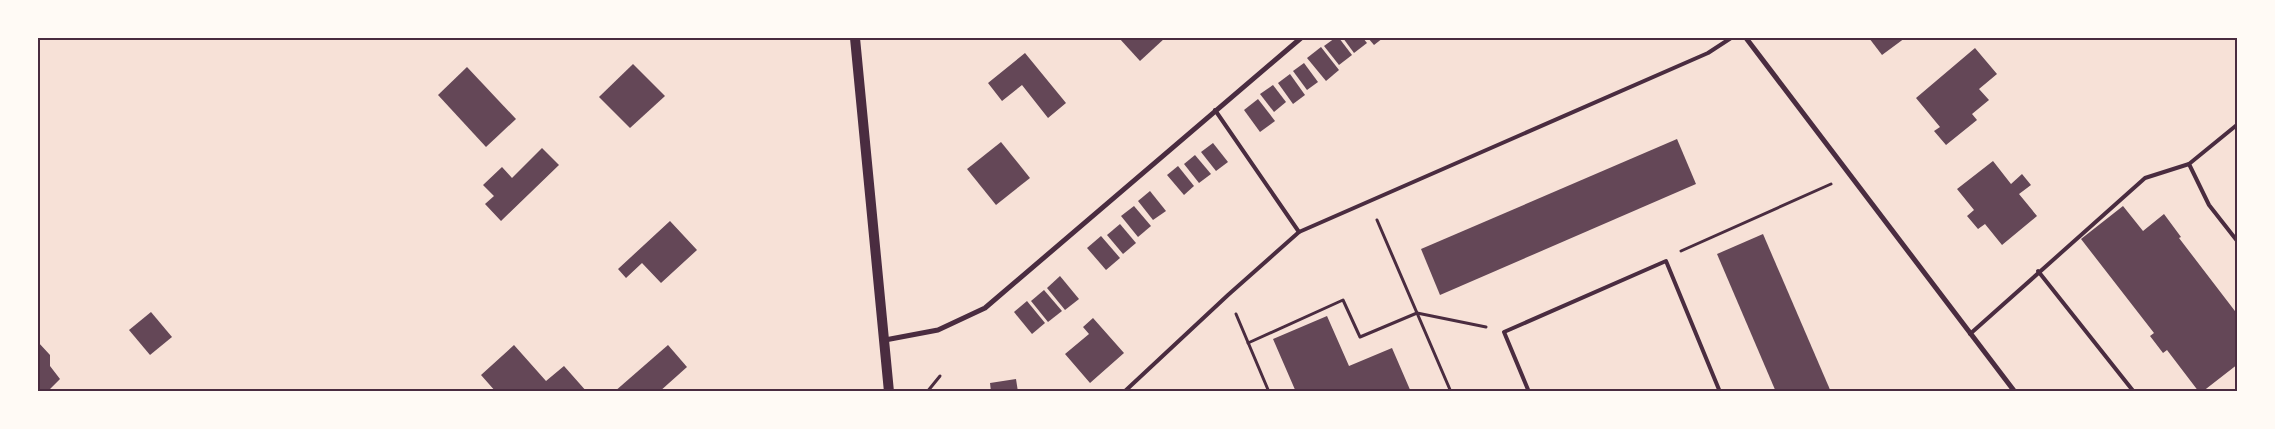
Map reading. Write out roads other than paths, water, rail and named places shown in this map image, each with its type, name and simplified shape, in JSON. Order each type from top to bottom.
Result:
[{"type":"main road","points":[[855,38],[889,392]]},
{"type":"street","points":[[885,340],[938,330],[984,308],[1301,38]]},
{"type":"street","points":[[1746,38],[2015,392]]},
{"type":"lane","points":[[1124,392],[1228,294],[1298,232],[1708,53],[1731,38]]},
{"type":"lane","points":[[1215,110],[1298,232]]},
{"type":"lane","points":[[1970,334],[2038,271],[2145,178],[2189,164],[2238,124]]},
{"type":"lane","points":[[2189,164],[2209,205],[2238,242]]},
{"type":"lane","points":[[1529,392],[1504,332],[1666,262],[1720,392]]},
{"type":"lane","points":[[2038,271],[2134,392]]}]
